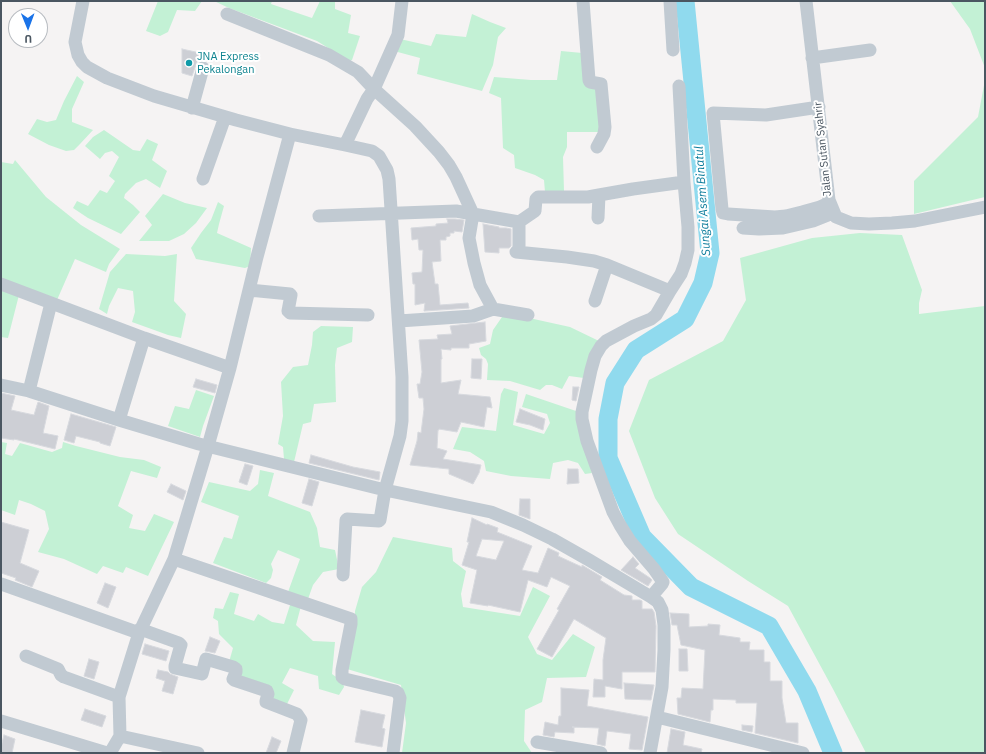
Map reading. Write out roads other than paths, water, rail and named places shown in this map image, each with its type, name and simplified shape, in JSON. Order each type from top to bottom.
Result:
[{"type":"street","points":[[83,1],[75,42],[78,55],[87,67],[107,78],[154,96],[192,108],[290,134],[372,151],[383,161],[390,179],[402,377],[402,421],[400,436],[385,490],[381,519],[379,521],[346,520],[343,575]]},
{"type":"street","points":[[345,145],[398,35],[402,1]]},
{"type":"street","points":[[583,1],[589,80],[590,82],[601,84],[605,127],[604,134],[597,147]]},
{"type":"street","points":[[670,1],[673,50]]},
{"type":"street","name":"Jalan Sutan Syahrir","points":[[806,1],[819,107],[823,157],[830,201]]},
{"type":"street","points":[[227,14],[329,54],[358,72],[371,93],[415,126],[439,152],[456,177],[465,212],[474,264],[480,285],[493,309]]},
{"type":"street","points":[[812,58],[870,50]]},
{"type":"street","points":[[192,108],[203,68]]},
{"type":"street","points":[[651,597],[663,582],[654,568],[630,541],[613,512],[587,441],[582,412],[595,356],[601,346],[606,341],[651,319],[656,315],[681,274],[685,263],[688,250],[688,227],[679,86]]},
{"type":"street","points":[[819,107],[766,115],[713,114],[722,209],[723,213],[728,214],[775,217],[786,216],[820,207],[830,201]]},
{"type":"street","points":[[202,179],[225,117]]},
{"type":"street","points":[[1,721],[108,753],[120,736],[119,697],[136,631],[174,560],[204,445],[230,368],[290,134]]},
{"type":"street","points":[[319,216],[465,212],[519,222],[535,211],[536,199],[538,197],[599,195],[684,182]]},
{"type":"street","points":[[598,218],[599,195]]},
{"type":"street","points":[[830,201],[836,218],[851,223],[869,224],[915,221],[985,207]]},
{"type":"street","points":[[743,228],[759,230],[783,228],[813,221],[830,201]]},
{"type":"street","points":[[519,222],[519,248],[516,252],[594,261],[670,291]]},
{"type":"street","points":[[595,301],[607,265]]},
{"type":"street","points":[[1,284],[144,338],[230,368]]},
{"type":"street","points":[[249,290],[290,294],[288,311],[290,313],[368,314]]},
{"type":"street","points":[[30,391],[52,303]]},
{"type":"street","points":[[399,321],[473,316],[493,309],[528,315]]},
{"type":"street","points":[[119,420],[144,338]]},
{"type":"street","points":[[1,385],[30,391],[119,420],[204,445],[385,490],[491,512],[552,539],[651,597],[660,605],[664,625],[662,687],[650,753]]},
{"type":"street","points":[[174,560],[351,619],[342,677],[398,693],[400,698],[393,753]]},
{"type":"street","points":[[1,584],[136,631],[179,643],[181,645],[175,666],[176,668],[202,674],[206,660],[232,666],[236,669],[234,680],[267,691],[268,694],[266,702],[297,714],[301,720],[293,753]]},
{"type":"street","points":[[26,656],[58,669],[64,677],[119,697]]},
{"type":"street","points":[[657,717],[803,753]]},
{"type":"street","points":[[120,736],[198,753]]},
{"type":"street","points":[[537,742],[601,753]]},
{"type":"waterway","name":"Sungai Asem Binatul","points":[[685,1],[710,253],[703,283],[685,319],[636,350],[615,383],[608,419],[608,458],[642,537],[691,587],[769,626],[807,691],[833,753]]},
{"type":"place","name":"JNA Express Pekalongan","points":[[189,63]]}]
